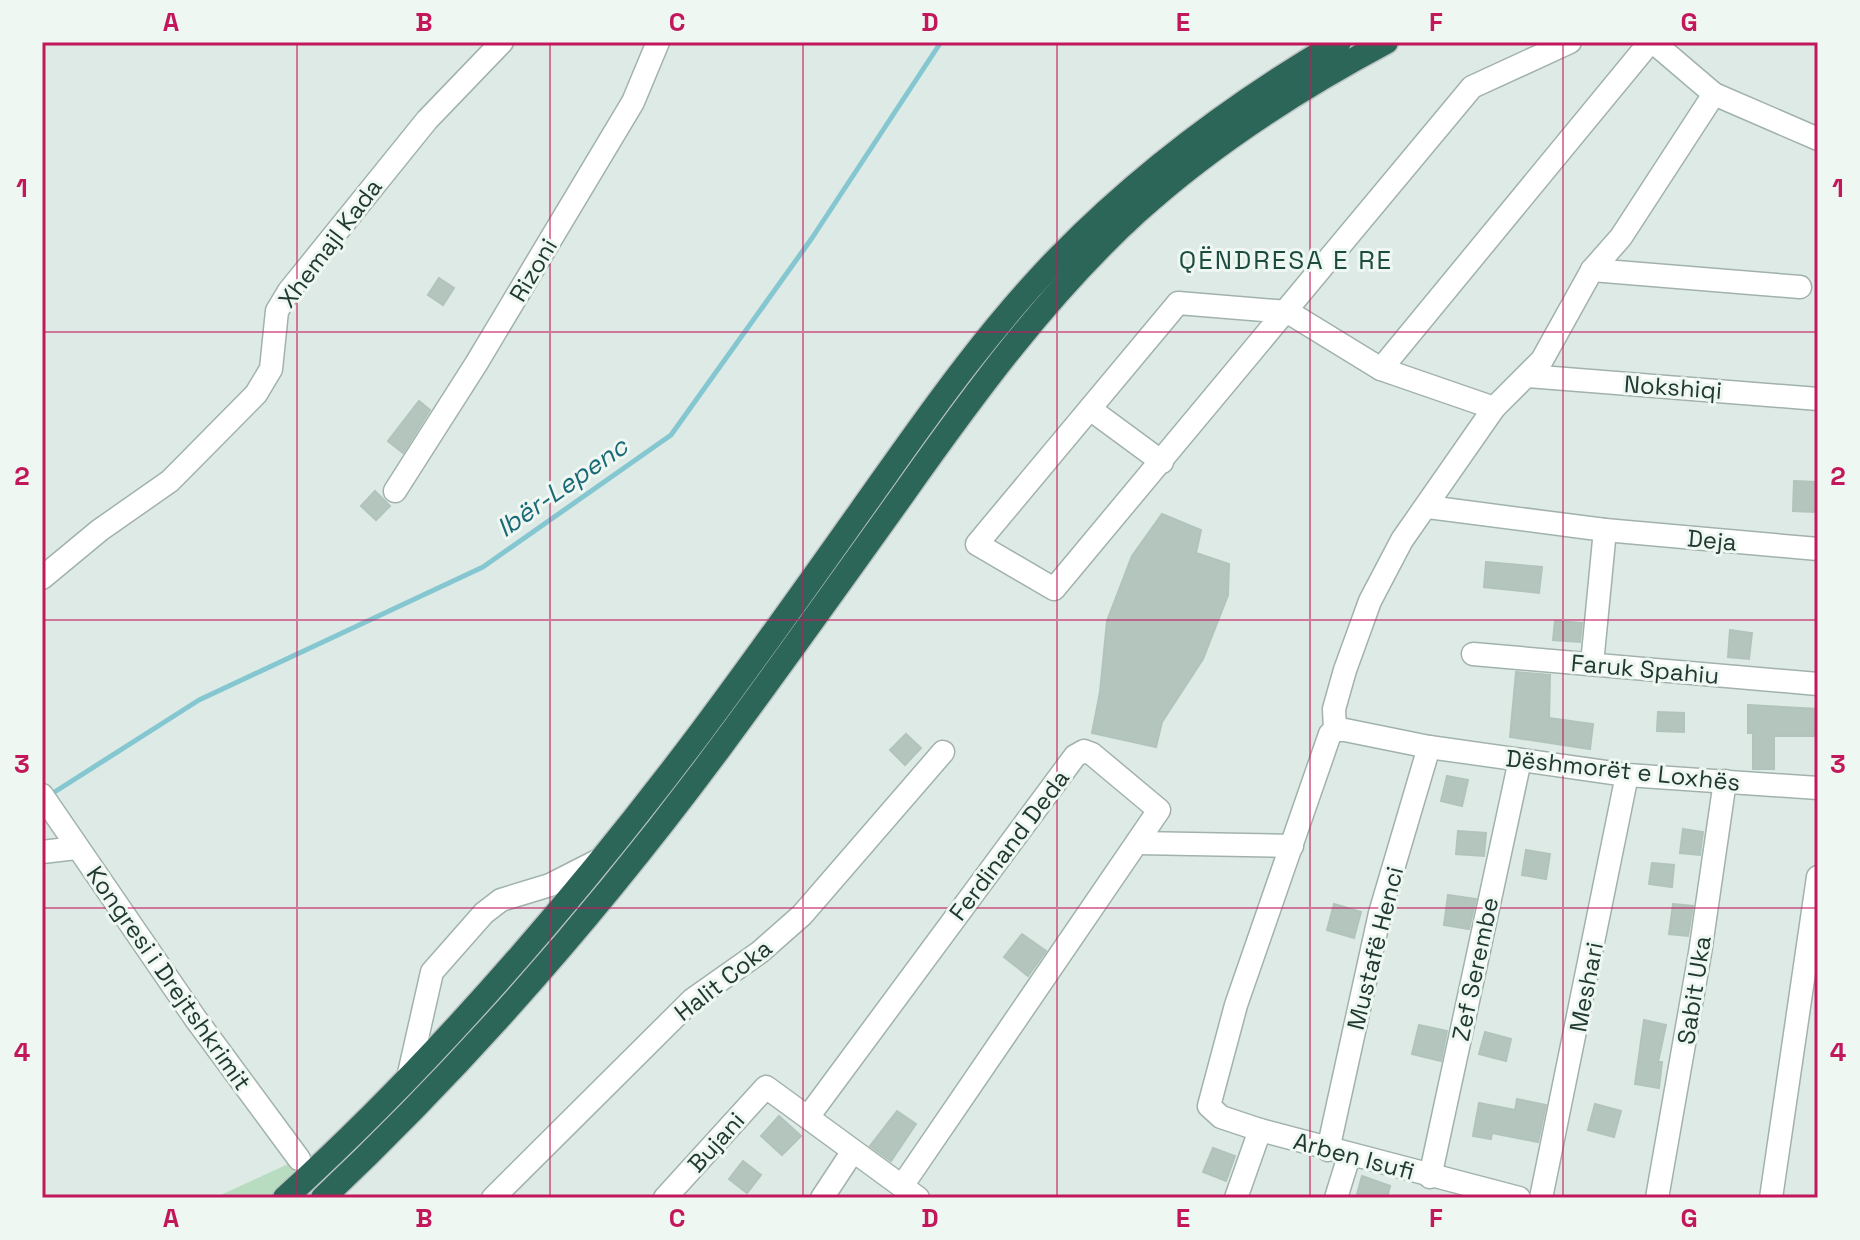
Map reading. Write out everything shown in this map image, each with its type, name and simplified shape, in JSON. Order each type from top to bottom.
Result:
[{"type":"highway","points":[[285,1198],[408,1078],[473,1009],[604,857],[703,730],[958,376],[1047,270],[1120,198],[1170,155],[1261,89],[1339,42]]},
{"type":"highway","points":[[323,1198],[492,1026],[653,836],[980,387],[1071,277],[1137,212],[1204,157],[1304,88],[1386,42]]},
{"type":"street","name":"Xhemajl Kada","points":[[42,578],[100,530],[170,481],[256,394],[271,369],[275,322],[289,291],[436,110],[502,42]]},
{"type":"street","name":"Rizoni","points":[[395,491],[476,364],[633,102],[658,42]]},
{"type":"street","points":[[1494,408],[1381,369],[1288,312],[1178,303],[977,544],[1054,589],[1288,312],[1472,87],[1570,42]]},
{"type":"street","points":[[1381,369],[1651,42],[1714,94],[1818,139]]},
{"type":"street","points":[[1260,1130],[1211,1111],[1209,1098],[1236,1005],[1326,742],[1335,730],[1334,709],[1370,601],[1402,540],[1428,507],[1494,408],[1542,360],[1592,270],[1621,237],[1714,94]]},
{"type":"street","points":[[1592,270],[1800,287]]},
{"type":"street","name":"Nokshiqi","points":[[1528,376],[1818,399]]},
{"type":"street","points":[[1090,409],[1162,462]]},
{"type":"street","name":"Deja","points":[[1428,507],[1605,530],[1818,549]]},
{"type":"street","points":[[1592,664],[1605,530]]},
{"type":"street","name":"Faruk Spahiu","points":[[1473,654],[1818,684]]},
{"type":"street","name":"Dëshmorët e Loxhës","points":[[1335,730],[1429,747],[1627,775],[1818,788]]},
{"type":"street","name":"Mustafë Henci","points":[[1336,1198],[1338,1153],[1380,913],[1429,747]]},
{"type":"street","name":"Halit Coka","points":[[493,1198],[692,1000],[760,952],[802,915],[943,752]]},
{"type":"street","name":"Ferdinand Deda","points":[[808,1117],[1079,753],[1092,754],[1159,810],[910,1192]]},
{"type":"street","name":"Zef Serembe","points":[[1439,1185],[1520,760]]},
{"type":"street","name":"Meshari","points":[[1541,1198],[1627,775]]},
{"type":"street","name":"Sabit Uka","points":[[1657,1198],[1700,953],[1725,781]]},
{"type":"street","name":"Kongresi i Drejtshkrimit","points":[[42,795],[195,1018],[299,1159]]},
{"type":"street","points":[[1138,843],[1292,846]]},
{"type":"street","points":[[42,852],[76,848]]},
{"type":"street","points":[[408,1078],[432,972],[484,913],[501,900],[550,885],[604,857]]},
{"type":"street","points":[[1771,1198],[1818,877]]},
{"type":"street","name":"Bujani","points":[[665,1198],[766,1087],[808,1117]]},
{"type":"street","points":[[808,1117],[910,1192]]},
{"type":"street","name":"Arben Isufi","points":[[1236,1198],[1260,1130],[1439,1185],[1519,1198]]},
{"type":"street","points":[[822,1198],[853,1151]]},
{"type":"green space","points":[[299,1159],[327,1198],[214,1198]]},
{"type":"building","points":[[439,278],[454,288],[443,305],[428,295]]},
{"type":"building","points":[[419,401],[430,410],[403,453],[388,441]]},
{"type":"building","points":[[1794,481],[1816,482],[1815,512],[1793,511]]},
{"type":"building","points":[[375,491],[390,506],[376,520],[361,506]]},
{"type":"building","points":[[1162,514],[1201,530],[1196,553],[1229,564],[1228,595],[1203,659],[1162,722],[1156,747],[1092,733],[1100,692],[1107,621],[1132,556]]},
{"type":"building","points":[[1486,562],[1542,567],[1539,593],[1484,587]]},
{"type":"building","points":[[1555,621],[1582,623],[1580,642],[1553,640]]},
{"type":"building","points":[[1730,630],[1752,633],[1749,659],[1728,657]]},
{"type":"building","points":[[1516,672],[1550,675],[1549,718],[1593,724],[1590,749],[1510,737]]},
{"type":"building","points":[[1748,705],[1818,709],[1818,736],[1774,736],[1774,769],[1753,769],[1753,733],[1748,733]]},
{"type":"building","points":[[1658,712],[1684,713],[1684,732],[1657,731]]},
{"type":"building","points":[[906,734],[921,748],[905,765],[890,750]]},
{"type":"building","points":[[1447,776],[1468,780],[1462,806],[1441,801]]},
{"type":"building","points":[[1683,829],[1703,832],[1700,855],[1680,853]]},
{"type":"building","points":[[1458,831],[1486,833],[1484,856],[1456,854]]},
{"type":"building","points":[[1526,850],[1550,854],[1546,879],[1522,875]]},
{"type":"building","points":[[1652,863],[1674,865],[1672,887],[1649,884]]},
{"type":"building","points":[[1448,895],[1476,899],[1469,929],[1444,925]]},
{"type":"building","points":[[1334,904],[1361,912],[1354,938],[1327,930]]},
{"type":"building","points":[[1673,904],[1693,906],[1688,936],[1669,934]]},
{"type":"building","points":[[1022,934],[1046,951],[1028,976],[1004,957]]},
{"type":"building","points":[[1644,1020],[1666,1025],[1658,1062],[1662,1062],[1659,1088],[1635,1084]]},
{"type":"building","points":[[1419,1025],[1447,1031],[1441,1061],[1412,1054]]},
{"type":"building","points":[[1485,1032],[1511,1039],[1506,1061],[1479,1054]]},
{"type":"building","points":[[1517,1099],[1546,1105],[1538,1142],[1492,1133],[1491,1139],[1473,1136],[1479,1103],[1515,1110]]},
{"type":"building","points":[[1595,1104],[1621,1111],[1614,1137],[1588,1130]]},
{"type":"building","points":[[897,1111],[916,1124],[891,1161],[870,1146]]},
{"type":"building","points":[[779,1116],[801,1136],[782,1155],[761,1136]]},
{"type":"building","points":[[1213,1148],[1235,1156],[1226,1181],[1203,1172]]},
{"type":"building","points":[[743,1161],[761,1175],[747,1193],[729,1179]]},
{"type":"building","points":[[1362,1176],[1390,1186],[1387,1198],[1356,1198]]},
{"type":"waterway","name":"Ibër-Lepenc","points":[[53,793],[199,700],[483,567],[671,435],[812,238],[941,42]]},
{"type":"district","name":"QËNDRESA E RE","points":[[1286,260]]}]
